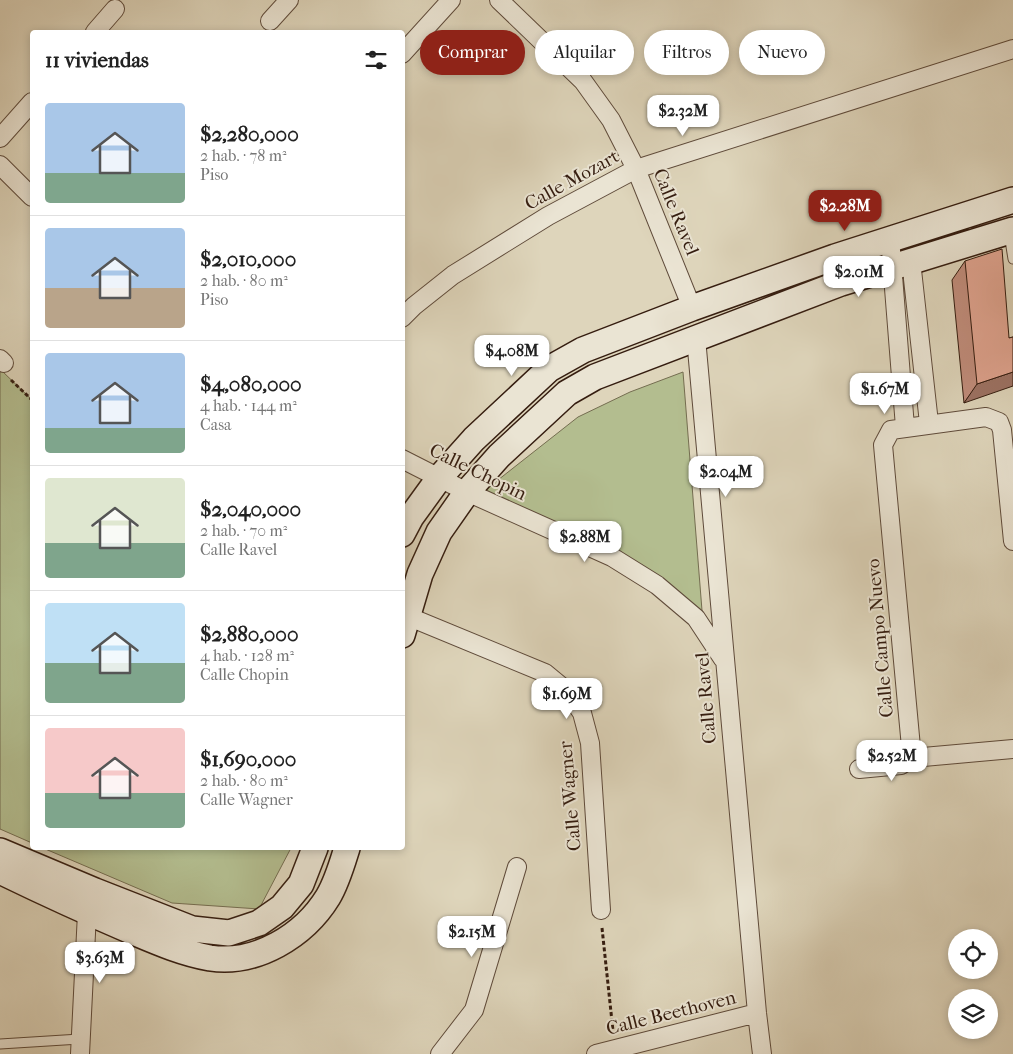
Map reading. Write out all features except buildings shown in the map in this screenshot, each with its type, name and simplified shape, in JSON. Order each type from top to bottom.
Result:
[{"type":"main road","points":[[405,528],[440,477],[474,439],[549,370],[583,350],[835,256],[1013,200]]},
{"type":"main road","points":[[405,625],[420,574],[439,532],[467,492],[499,456],[567,393],[595,377],[841,283],[1011,230]]},
{"type":"main road","points":[[835,256],[841,283]]},
{"type":"main road","points":[[0,851],[192,929],[229,933],[259,923],[282,907],[300,884],[314,850]]},
{"type":"main road","points":[[0,871],[87,913],[179,951],[212,958],[245,957],[278,945],[307,924],[328,897],[346,850]]},
{"type":"street","points":[[270,21],[289,0]]},
{"type":"street","points":[[405,51],[451,0]]},
{"type":"street","name":"Calle Ravel","points":[[499,0],[584,81],[611,120],[636,169],[692,308]]},
{"type":"street","points":[[97,30],[116,9]]},
{"type":"street","name":"Calle Mozart","points":[[405,315],[453,275],[548,216],[636,169],[1013,49]]},
{"type":"street","points":[[0,138],[30,104]]},
{"type":"street","points":[[0,165],[30,195]]},
{"type":"street","points":[[890,238],[902,264],[929,424]]},
{"type":"street","points":[[902,264],[905,427]]},
{"type":"street","name":"Calle Ravel","points":[[696,338],[724,662],[762,1054]]},
{"type":"street","name":"Calle Campo Nuevo","points":[[912,758],[883,445],[891,430],[986,417],[998,422],[1002,430],[1013,541]]},
{"type":"street","name":"Calle Chopin","points":[[405,460],[467,492],[612,557],[657,585],[696,618],[724,662]]},
{"type":"street","name":"Calle Wagner","points":[[405,625],[546,673],[568,692],[582,713],[590,743],[601,910]]},
{"type":"street","points":[[859,769],[901,765],[912,758],[1013,749]]},
{"type":"street","points":[[440,1054],[474,1010],[516,868]]},
{"type":"street","points":[[80,1047],[87,913]]},
{"type":"street","name":"Calle Beethoven","points":[[596,1054],[757,1013]]},
{"type":"lane","points":[[1011,230],[1013,259]]},
{"type":"lane","points":[[0,1044],[80,1047]]},
{"type":"path","points":[[3,366],[30,398]]},
{"type":"path","points":[[601,910],[614,1049]]},
{"type":"green space","points":[[0,369],[30,398],[30,842],[0,829]]},
{"type":"green space","points":[[683,372],[703,623],[677,603],[484,491],[578,417],[630,392]]},
{"type":"green space","points":[[48,850],[290,850],[259,909],[172,903]]}]
